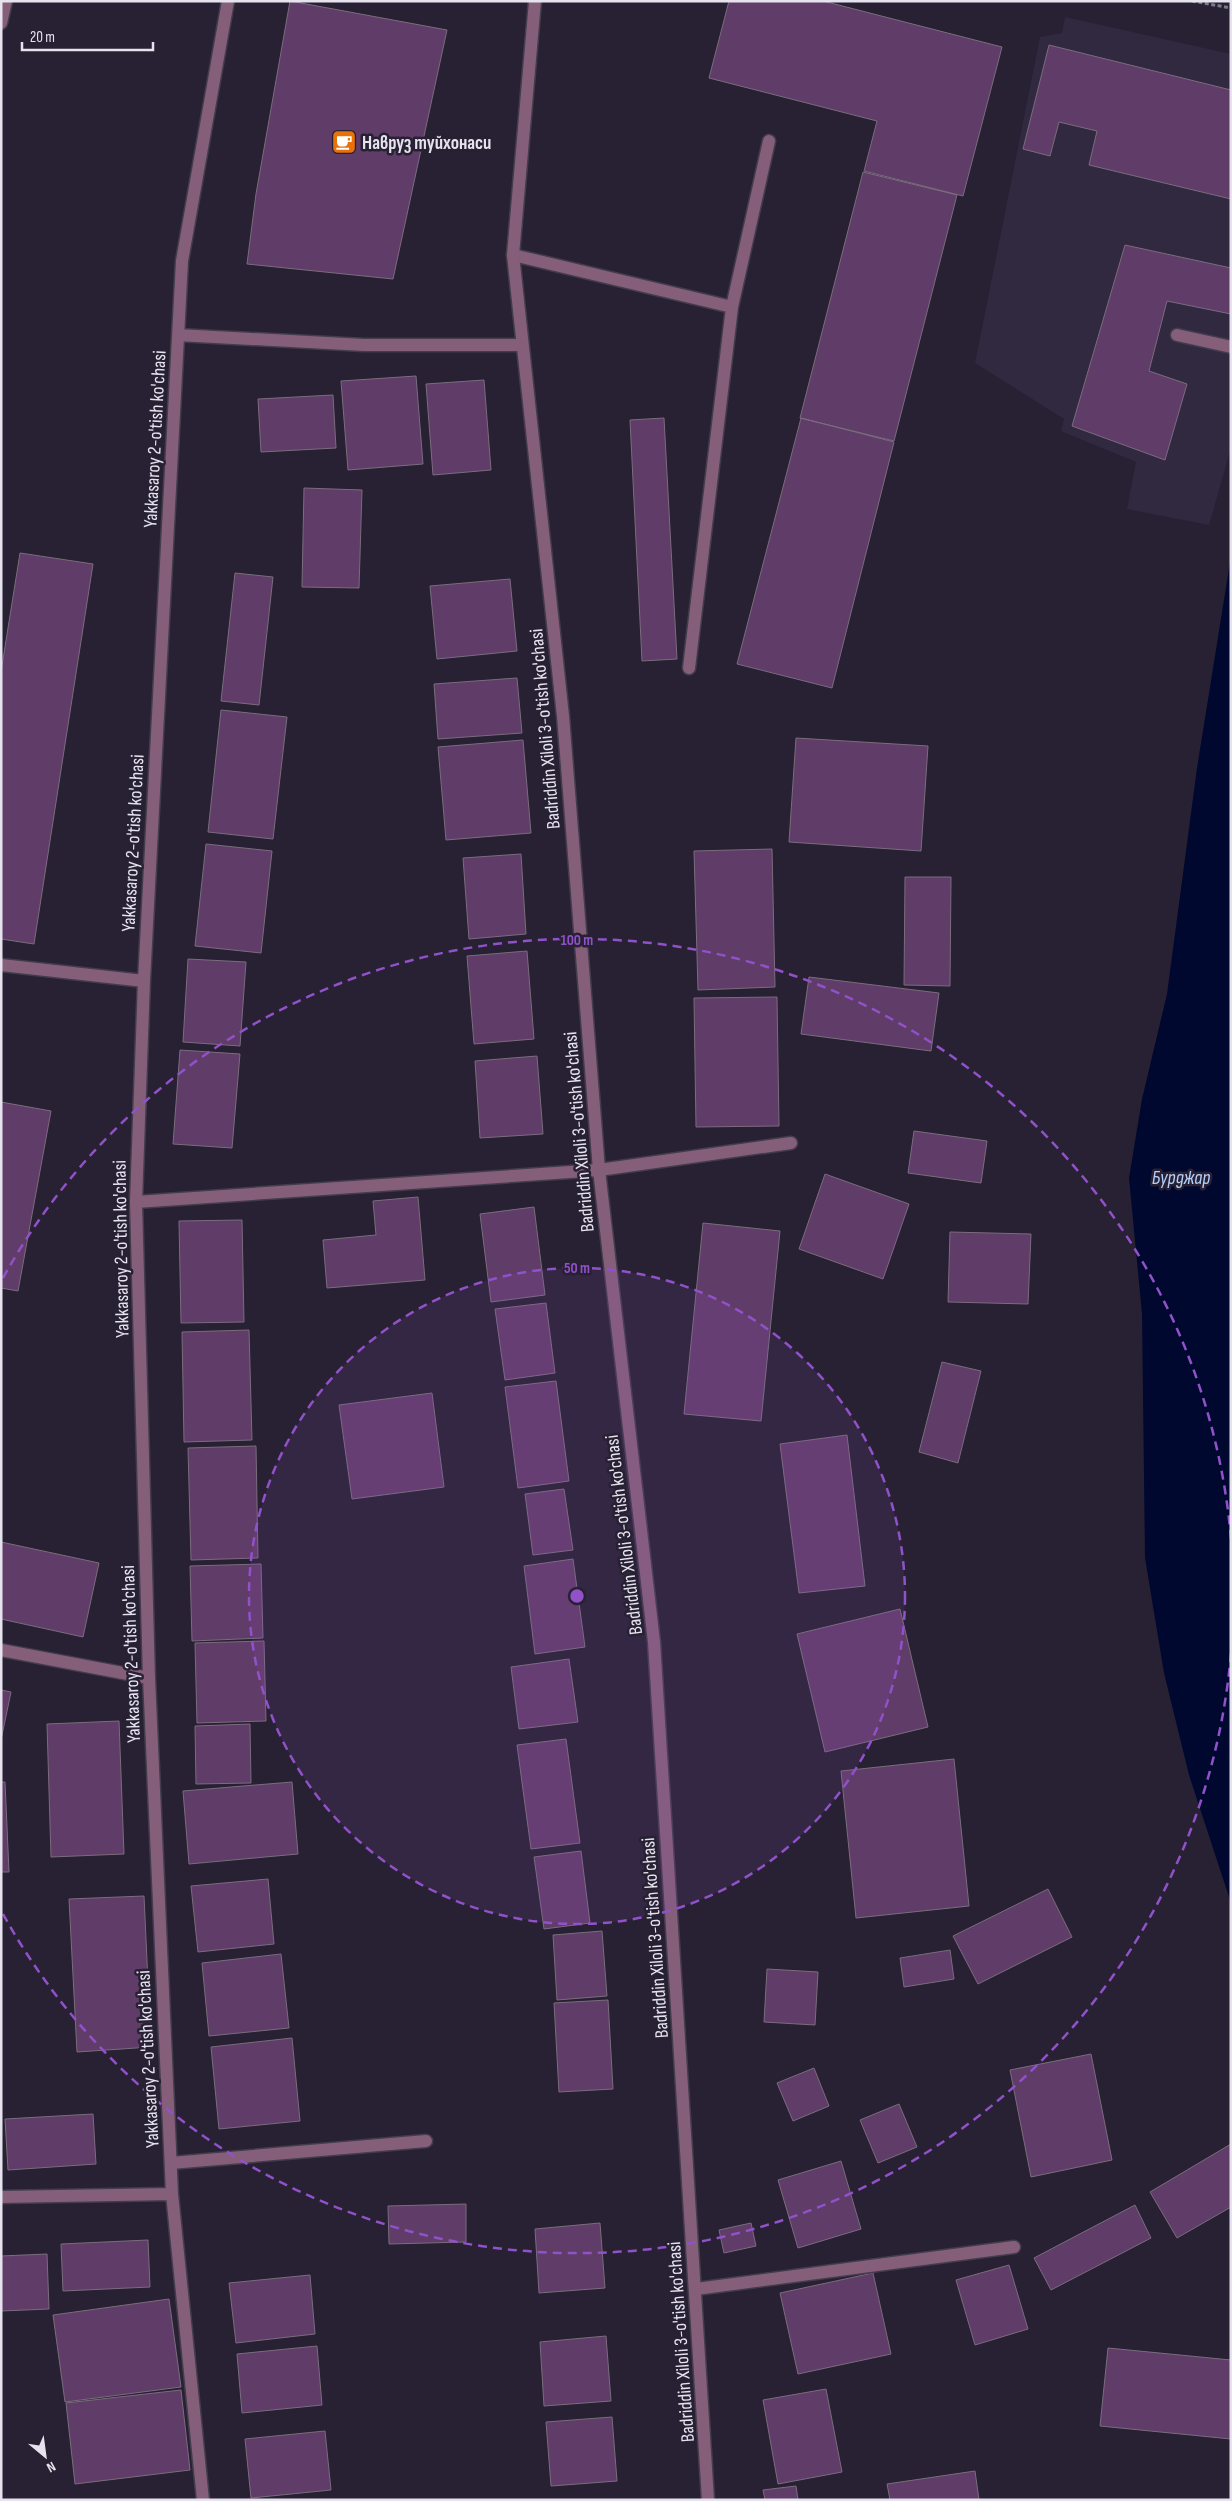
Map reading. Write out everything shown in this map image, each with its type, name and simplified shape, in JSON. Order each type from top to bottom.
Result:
[{"type":"street","points":[[1,23],[6,1]]},
{"type":"street","name":"Yakkasaroy 2-o'tish ko'chasi","points":[[203,2500],[172,2194],[149,1678],[136,1202],[144,981],[182,261],[228,1]]},
{"type":"street","name":"Badriddin Xiloli 3-o'tish ko'chasi","points":[[535,1],[513,255],[563,716],[599,1170],[654,1642],[708,2500]]},
{"type":"street","points":[[689,668],[732,307],[769,141]]},
{"type":"street","points":[[513,255],[732,307]]},
{"type":"street","points":[[178,335],[364,346],[522,346]]},
{"type":"street","points":[[1177,335],[1231,347]]},
{"type":"street","points":[[1,965],[144,981]]},
{"type":"street","points":[[136,1202],[599,1170],[791,1143]]},
{"type":"street","points":[[1,1650],[149,1678]]},
{"type":"street","points":[[171,2163],[426,2141]]},
{"type":"street","points":[[1,2196],[172,2194]]},
{"type":"street","points":[[696,2289],[1014,2247]]},
{"type":"path","points":[[1192,1],[1231,8]]},
{"type":"shaded area","points":[[1065,17],[1231,54],[1231,448],[1209,525],[1127,509],[1136,462],[1061,431],[1064,419],[975,363],[1040,37],[1062,33]]},
{"type":"water","name":"Бурджар","points":[[1231,556],[1231,1903],[1189,1775],[1164,1673],[1145,1558],[1142,1314],[1129,1178],[1142,1099],[1167,994],[1197,768]]},
{"type":"building","points":[[290,1],[447,30],[393,279],[247,264],[256,194]]},
{"type":"building","points":[[729,1],[823,1],[1002,47],[963,196],[864,171],[877,121],[709,78]]},
{"type":"building","points":[[1049,45],[1231,90],[1231,199],[1089,165],[1097,131],[1059,122],[1050,156],[1023,149]]},
{"type":"building","points":[[863,172],[957,195],[894,441],[800,418]]},
{"type":"building","points":[[1125,245],[1231,268],[1231,314],[1167,301],[1149,371],[1187,384],[1165,460],[1072,426]]},
{"type":"building","points":[[416,376],[423,464],[348,470],[341,381]]},
{"type":"building","points":[[484,380],[491,470],[433,475],[426,384]]},
{"type":"building","points":[[333,395],[336,448],[261,452],[258,399]]},
{"type":"building","points":[[664,418],[677,659],[642,661],[630,420]]},
{"type":"building","points":[[801,418],[894,442],[832,688],[737,664]]},
{"type":"building","points":[[304,488],[362,490],[359,588],[302,587]]},
{"type":"building","points":[[20,553],[93,564],[34,944],[1,939],[1,672]]},
{"type":"building","points":[[235,573],[273,577],[259,705],[221,701]]},
{"type":"building","points":[[510,579],[517,651],[437,659],[430,586]]},
{"type":"building","points":[[517,678],[522,733],[438,739],[434,684]]},
{"type":"building","points":[[221,710],[287,717],[273,839],[208,832]]},
{"type":"building","points":[[796,738],[928,746],[921,851],[789,842]]},
{"type":"building","points":[[523,740],[531,833],[446,840],[438,747]]},
{"type":"building","points":[[206,844],[272,851],[261,953],[195,946]]},
{"type":"building","points":[[772,849],[775,987],[698,990],[694,851]]},
{"type":"building","points":[[521,854],[526,934],[469,939],[463,858]]},
{"type":"building","points":[[905,877],[951,877],[950,986],[904,985]]},
{"type":"building","points":[[527,951],[534,1039],[474,1044],[467,956]]},
{"type":"building","points":[[188,959],[246,962],[240,1046],[183,1042]]},
{"type":"building","points":[[809,977],[939,993],[931,1051],[801,1034]]},
{"type":"building","points":[[777,997],[779,1126],[696,1127],[694,998]]},
{"type":"building","points":[[180,1050],[240,1054],[232,1148],[173,1144]]},
{"type":"building","points":[[537,1056],[543,1134],[480,1138],[475,1061]]},
{"type":"building","points":[[1,1102],[51,1111],[18,1291],[1,1288]]},
{"type":"building","points":[[914,1131],[987,1141],[981,1183],[908,1173]]},
{"type":"building","points":[[825,1174],[909,1204],[883,1279],[799,1249]]},
{"type":"building","points":[[418,1197],[425,1280],[327,1288],[323,1240],[376,1235],[373,1201]]},
{"type":"building","points":[[534,1207],[545,1295],[491,1302],[480,1214]]},
{"type":"building","points":[[242,1220],[244,1322],[181,1323],[179,1221]]},
{"type":"building","points":[[703,1223],[780,1231],[761,1421],[684,1414]]},
{"type":"building","points":[[950,1232],[1031,1234],[1028,1304],[948,1302]]},
{"type":"building","points":[[546,1303],[555,1373],[505,1380],[495,1309]]},
{"type":"building","points":[[249,1330],[252,1440],[184,1442],[182,1332]]},
{"type":"building","points":[[942,1362],[981,1371],[958,1463],[919,1452]]},
{"type":"building","points":[[556,1381],[569,1481],[518,1488],[505,1387]]},
{"type":"building","points":[[432,1393],[444,1487],[352,1499],[339,1405]]},
{"type":"building","points":[[847,1435],[865,1586],[799,1593],[780,1444]]},
{"type":"building","points":[[256,1446],[258,1558],[191,1560],[188,1448]]},
{"type":"building","points":[[564,1489],[573,1550],[533,1555],[525,1494]]},
{"type":"building","points":[[1,1542],[99,1563],[83,1637],[1,1619]]},
{"type":"building","points":[[573,1559],[585,1647],[535,1654],[524,1566]]},
{"type":"building","points":[[261,1564],[263,1638],[192,1641],[190,1566]]},
{"type":"building","points":[[900,1609],[928,1727],[825,1752],[797,1634]]},
{"type":"building","points":[[264,1641],[266,1721],[197,1723],[195,1643]]},
{"type":"building","points":[[569,1659],[578,1722],[519,1729],[511,1667]]},
{"type":"building","points":[[1,1690],[11,1692],[1,1740]]},
{"type":"building","points":[[119,1721],[124,1854],[51,1857],[47,1724]]},
{"type":"building","points":[[250,1724],[251,1783],[196,1784],[195,1726]]},
{"type":"building","points":[[566,1739],[580,1843],[531,1849],[517,1745]]},
{"type":"building","points":[[954,1759],[969,1906],[856,1918],[841,1771]]},
{"type":"building","points":[[1,1782],[5,1782],[9,1872],[1,1872]]},
{"type":"building","points":[[292,1782],[298,1854],[189,1864],[183,1791]]},
{"type":"building","points":[[581,1851],[590,1923],[544,1929],[534,1857]]},
{"type":"building","points":[[268,1879],[274,1944],[198,1952],[191,1886]]},
{"type":"building","points":[[1048,1889],[1072,1937],[978,1984],[953,1936]]},
{"type":"building","points":[[144,1896],[151,2047],[77,2052],[69,1899]]},
{"type":"building","points":[[602,1931],[607,1996],[557,2000],[553,1935]]},
{"type":"building","points":[[950,1950],[954,1979],[904,1987],[900,1958]]},
{"type":"building","points":[[281,1954],[289,2028],[209,2036],[202,1963]]},
{"type":"building","points":[[767,1969],[818,1972],[815,2025],[764,2022]]},
{"type":"building","points":[[608,2000],[613,2089],[559,2092],[554,2003]]},
{"type":"building","points":[[292,2038],[300,2121],[219,2129],[211,2047]]},
{"type":"building","points":[[1091,2054],[1112,2160],[1031,2177],[1010,2070]]},
{"type":"building","points":[[814,2068],[829,2106],[793,2121],[777,2083]]},
{"type":"building","points":[[899,2104],[917,2147],[878,2163],[860,2120]]},
{"type":"building","points":[[93,2114],[96,2164],[8,2170],[5,2119]]},
{"type":"building","points":[[1231,2144],[1231,2207],[1177,2238],[1150,2192]]},
{"type":"building","points":[[841,2161],[861,2229],[798,2248],[778,2180]]},
{"type":"building","points":[[466,2204],[466,2242],[389,2244],[388,2206]]},
{"type":"building","points":[[1135,2205],[1151,2238],[1051,2290],[1034,2258]]},
{"type":"building","points":[[600,2223],[605,2288],[539,2293],[535,2229]]},
{"type":"building","points":[[751,2223],[756,2246],[724,2253],[719,2230]]},
{"type":"building","points":[[148,2240],[150,2287],[63,2291],[61,2244]]},
{"type":"building","points":[[47,2254],[49,2309],[1,2311],[1,2256]]},
{"type":"building","points":[[1009,2265],[1028,2329],[975,2345],[956,2280]]},
{"type":"building","points":[[873,2273],[891,2354],[798,2374],[780,2293]]},
{"type":"building","points":[[310,2275],[315,2334],[236,2343],[229,2283]]},
{"type":"building","points":[[169,2299],[181,2387],[65,2402],[53,2315]]},
{"type":"building","points":[[606,2336],[611,2401],[544,2406],[540,2342]]},
{"type":"building","points":[[317,2346],[322,2405],[242,2413],[237,2354]]},
{"type":"building","points":[[1108,2348],[1231,2360],[1231,2439],[1100,2426]]},
{"type":"building","points":[[826,2389],[842,2472],[778,2484],[763,2400]]},
{"type":"building","points":[[181,2390],[190,2470],[75,2484],[66,2403]]},
{"type":"building","points":[[612,2417],[617,2481],[551,2486],[546,2422]]},
{"type":"building","points":[[325,2431],[331,2490],[251,2498],[245,2439]]},
{"type":"building","points":[[975,2471],[979,2500],[890,2500],[887,2484]]},
{"type":"building","points":[[796,2486],[798,2500],[765,2500],[763,2490]]},
{"type":"place","name":"Навруз туйхонаси","points":[[344,142]]}]
